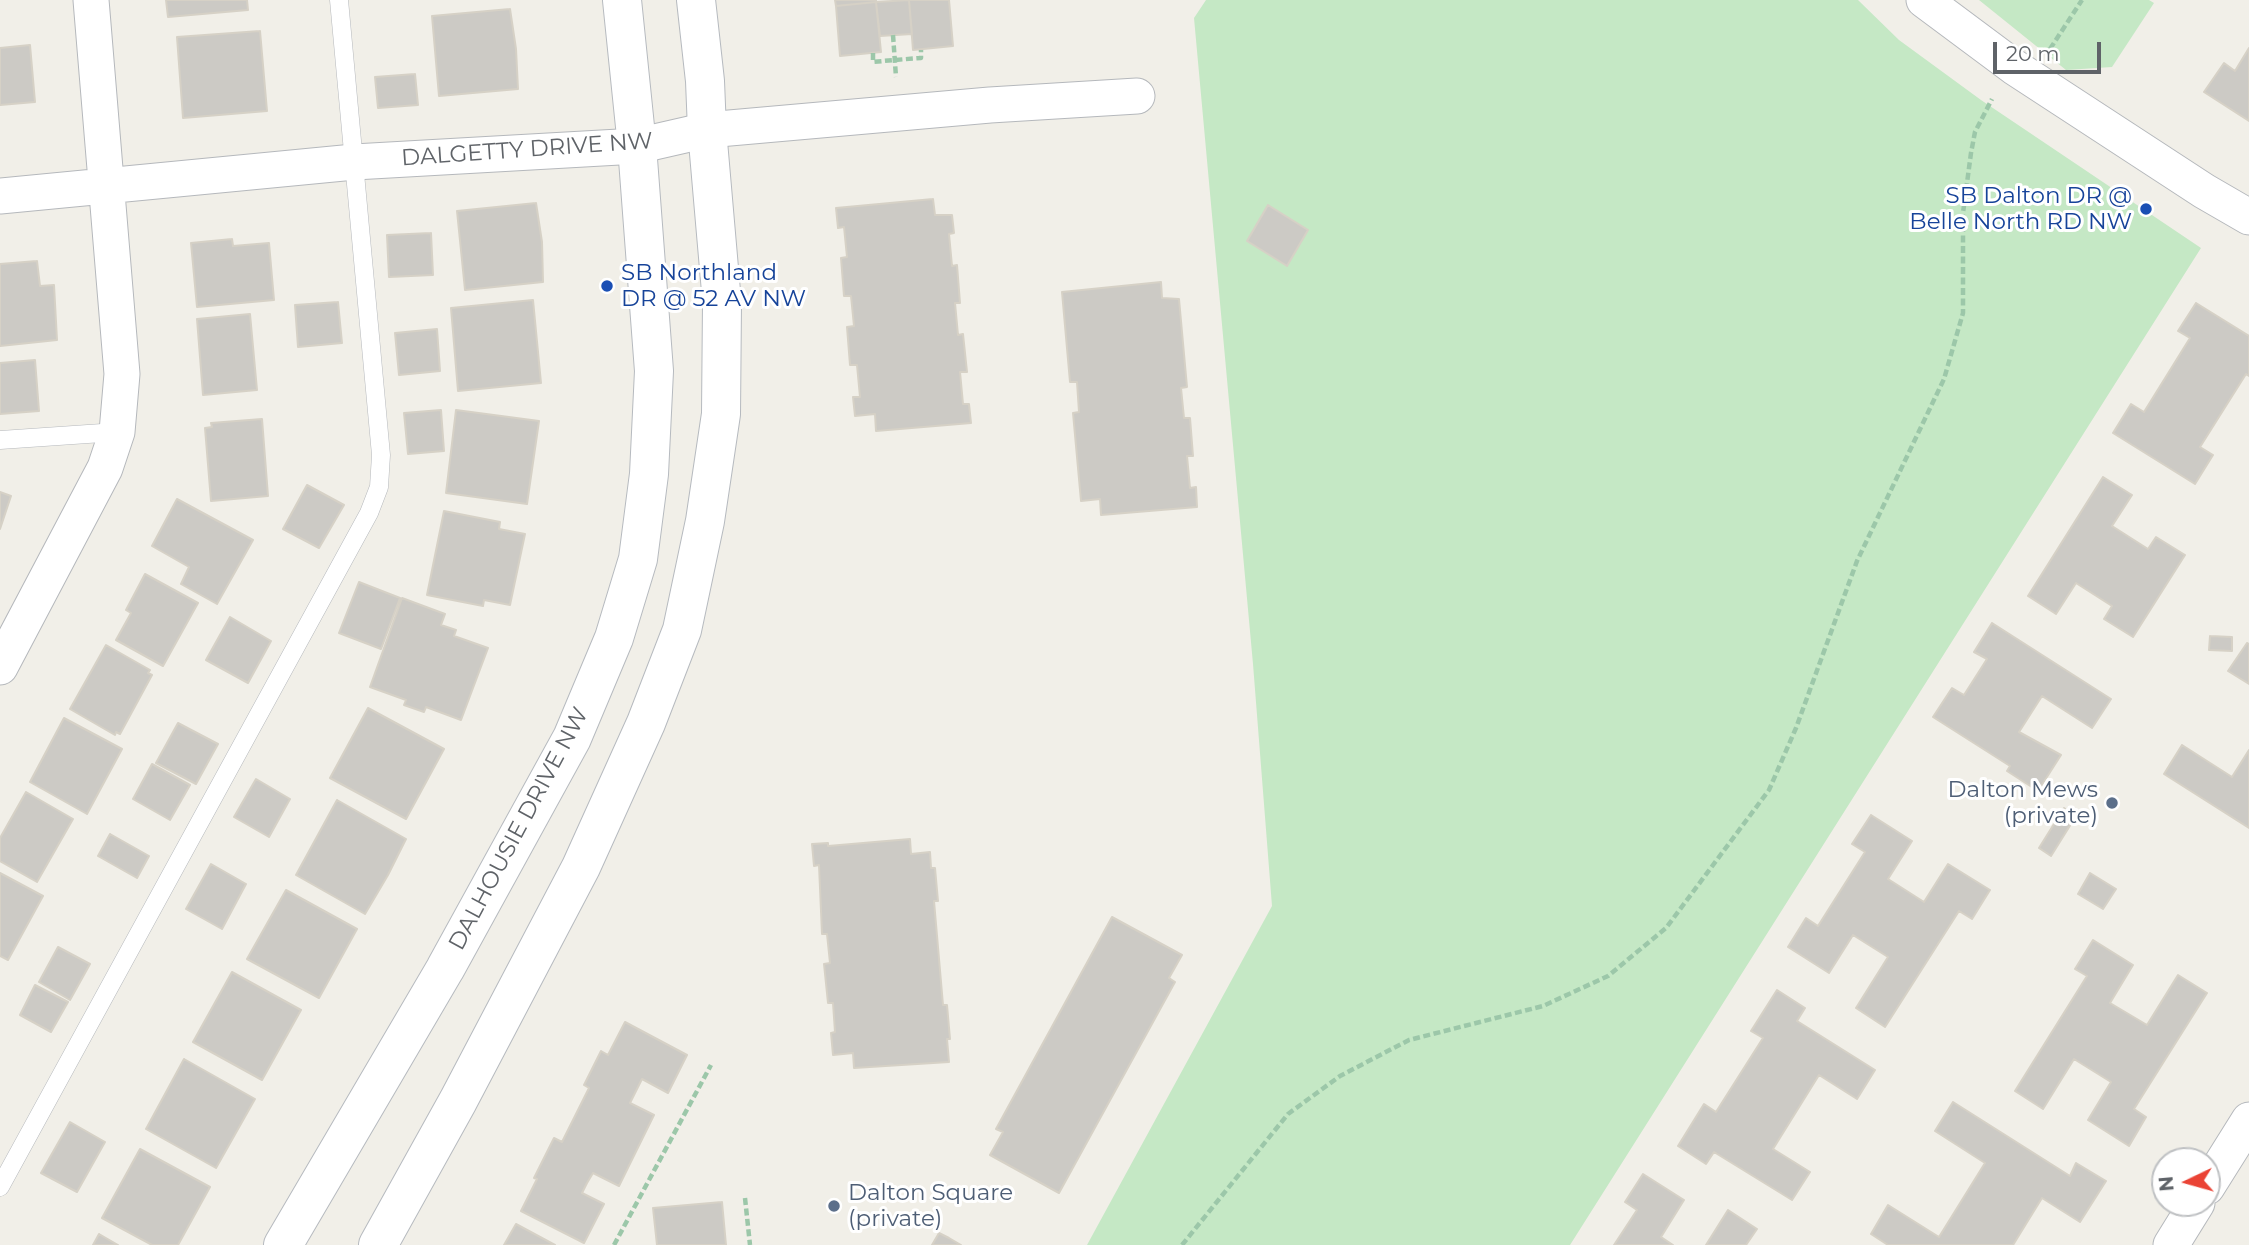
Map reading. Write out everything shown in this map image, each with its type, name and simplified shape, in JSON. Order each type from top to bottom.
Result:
[{"type":"street","points":[[0,667],[105,468],[117,432],[122,374],[91,0]]},
{"type":"street","name":"DALHOUSIE DRIVE NW","points":[[284,1245],[445,969],[565,750],[614,638],[638,559],[649,474],[653,384],[637,146],[622,0]]},
{"type":"street","points":[[377,1245],[581,867],[646,723],[682,630],[705,521],[721,414],[722,303],[696,0]]},
{"type":"street","points":[[1924,0],[2014,67],[2204,191],[2249,217]]},
{"type":"street","name":"DALGETTY DRIVE NW","points":[[0,196],[354,162],[637,146],[707,130],[1003,104],[1137,96]]},
{"type":"street","points":[[2221,1165],[2249,1120]]},
{"type":"street","points":[[2171,1245],[2188,1217]]},
{"type":"lane","points":[[0,1187],[369,513],[379,487],[381,454],[339,0]]},
{"type":"lane","points":[[0,440],[117,432]]},
{"type":"path","points":[[2043,59],[2082,0]]},
{"type":"path","points":[[893,35],[896,78]]},
{"type":"path","points":[[873,53],[873,62],[921,58],[921,50]]},
{"type":"path","points":[[1182,1245],[1288,1114],[1340,1076],[1409,1041],[1544,1006],[1608,976],[1667,928],[1769,790],[1796,728],[1857,561],[1944,379],[1964,313],[1963,213],[1971,153],[1975,132],[1992,99]]},
{"type":"path","points":[[614,1245],[711,1065]]},
{"type":"path","points":[[745,1198],[750,1245]]},
{"type":"green space","points":[[1206,0],[1858,0],[1899,40],[1981,100],[2201,248],[1570,1245],[1087,1245],[1272,906],[1253,664],[1194,18]]},
{"type":"green space","points":[[1979,0],[2149,0],[2154,3],[2112,67],[2066,70]]},
{"type":"building","points":[[166,0],[247,0],[248,10],[168,17]]},
{"type":"building","points":[[835,0],[876,0],[876,2],[836,6]]},
{"type":"building","points":[[909,0],[912,34],[880,36],[876,2]]},
{"type":"building","points":[[909,0],[949,0],[953,46],[913,50]]},
{"type":"building","points":[[876,2],[881,52],[840,56],[836,6]]},
{"type":"building","points":[[510,9],[518,89],[439,96],[432,16]]},
{"type":"building","points":[[260,31],[267,111],[183,118],[177,37]]},
{"type":"building","points":[[30,45],[35,102],[0,105],[0,48]]},
{"type":"building","points":[[2249,48],[2249,121],[2204,92],[2224,63],[2235,71]]},
{"type":"building","points":[[415,74],[418,105],[378,108],[375,77]]},
{"type":"building","points":[[933,199],[935,215],[952,215],[954,233],[949,234],[952,266],[957,265],[960,303],[955,303],[958,335],[963,334],[967,372],[960,372],[963,404],[969,404],[971,423],[876,431],[875,414],[855,416],[853,397],[860,397],[857,365],[850,365],[847,327],[854,326],[851,296],[844,296],[841,258],[847,257],[844,227],[838,228],[836,208]]},
{"type":"building","points":[[536,203],[542,242],[543,282],[465,290],[457,211]]},
{"type":"building","points":[[1268,205],[1308,230],[1287,266],[1247,241]]},
{"type":"building","points":[[431,233],[433,275],[389,277],[387,235]]},
{"type":"building","points":[[232,239],[233,246],[269,243],[274,300],[197,307],[191,243]]},
{"type":"building","points":[[37,261],[40,286],[54,285],[57,340],[0,346],[0,264]]},
{"type":"building","points":[[1161,282],[1162,298],[1179,299],[1187,387],[1181,388],[1184,418],[1190,418],[1193,456],[1187,456],[1190,488],[1196,487],[1197,507],[1101,515],[1100,499],[1081,501],[1073,413],[1079,412],[1077,382],[1070,382],[1062,292]]},
{"type":"building","points":[[533,300],[541,383],[458,391],[451,308]]},
{"type":"building","points":[[338,302],[342,343],[298,347],[295,305]]},
{"type":"building","points":[[2196,303],[2249,336],[2249,376],[2246,374],[2200,447],[2213,455],[2195,484],[2113,433],[2131,404],[2144,412],[2190,338],[2178,331]]},
{"type":"building","points":[[250,314],[257,390],[203,395],[197,319]]},
{"type":"building","points":[[437,329],[440,371],[399,375],[395,333]]},
{"type":"building","points":[[35,360],[39,411],[0,414],[0,363]]},
{"type":"building","points":[[441,410],[444,451],[408,454],[404,413]]},
{"type":"building","points":[[456,410],[539,421],[527,504],[446,493]]},
{"type":"building","points":[[262,419],[268,496],[211,501],[205,428],[212,427],[211,423]]},
{"type":"building","points":[[2103,477],[2132,495],[2112,526],[2148,549],[2156,537],[2185,555],[2133,637],[2104,619],[2112,606],[2076,583],[2056,614],[2028,596]]},
{"type":"building","points":[[307,485],[344,505],[319,548],[283,529]]},
{"type":"building","points":[[0,492],[11,496],[0,529]]},
{"type":"building","points":[[177,499],[253,540],[217,604],[181,584],[189,567],[152,546]]},
{"type":"building","points":[[444,511],[500,522],[499,529],[525,534],[510,605],[484,600],[483,606],[427,595]]},
{"type":"building","points":[[145,574],[198,603],[163,666],[116,640],[131,613],[126,610]]},
{"type":"building","points":[[359,582],[400,598],[381,649],[339,633]]},
{"type":"building","points":[[402,598],[445,614],[441,625],[456,630],[454,636],[488,648],[461,720],[426,707],[424,712],[404,705],[406,700],[370,687]]},
{"type":"building","points":[[230,617],[271,641],[248,683],[206,660]]},
{"type":"building","points":[[1992,623],[2111,699],[2092,728],[2042,696],[2019,732],[2061,755],[2038,791],[2007,771],[2010,766],[1933,717],[1952,688],[1964,695],[1987,659],[1974,652]]},
{"type":"building","points":[[2210,636],[2232,637],[2232,651],[2209,650]]},
{"type":"building","points":[[2247,643],[2249,644],[2249,684],[2228,671]]},
{"type":"building","points":[[106,645],[150,670],[148,673],[152,675],[120,734],[116,732],[115,735],[70,709]]},
{"type":"building","points":[[368,708],[444,749],[406,819],[330,778]]},
{"type":"building","points":[[64,718],[122,749],[87,814],[30,782]]},
{"type":"building","points":[[178,723],[218,744],[196,784],[156,763]]},
{"type":"building","points":[[2182,745],[2232,777],[2249,750],[2249,828],[2164,774]]},
{"type":"building","points":[[152,764],[190,785],[170,820],[133,799]]},
{"type":"building","points":[[256,779],[290,799],[269,837],[234,817]]},
{"type":"building","points":[[26,792],[73,819],[37,882],[0,861],[0,838]]},
{"type":"building","points":[[337,800],[406,839],[365,914],[296,875]]},
{"type":"building","points":[[2064,808],[2076,816],[2051,856],[2039,848]]},
{"type":"building","points":[[1871,815],[1912,841],[1888,879],[1924,902],[1948,864],[1990,890],[1972,919],[1959,911],[1885,1027],[1856,1008],[1888,957],[1853,935],[1829,973],[1788,947],[1806,918],[1818,926],[1865,852],[1852,844]]},
{"type":"building","points":[[110,834],[149,856],[137,878],[98,856]]},
{"type":"building","points":[[910,839],[911,854],[930,852],[931,868],[935,868],[938,901],[934,901],[943,1005],[947,1005],[949,1062],[854,1068],[853,1053],[833,1055],[833,1003],[828,1003],[824,964],[830,963],[827,934],[822,934],[819,865],[814,866],[812,844],[828,843],[828,846]]},
{"type":"building","points":[[211,864],[246,884],[222,929],[186,909]]},
{"type":"building","points":[[0,873],[43,896],[8,960],[0,956]]},
{"type":"building","points":[[2090,873],[2116,889],[2103,909],[2078,894]]},
{"type":"building","points":[[286,890],[357,929],[319,998],[247,959]]},
{"type":"building","points":[[1112,917],[1182,955],[1169,978],[1175,982],[1059,1193],[990,1155],[1003,1132],[996,1129]]},
{"type":"building","points":[[2093,940],[2133,965],[2110,1003],[2147,1025],[2178,975],[2207,993],[2134,1109],[2146,1117],[2129,1146],[2088,1120],[2111,1082],[2074,1059],[2043,1109],[2015,1091],[2087,976],[2075,969]]},
{"type":"building","points":[[58,947],[90,964],[70,1000],[39,982]]},
{"type":"building","points":[[232,972],[301,1010],[262,1080],[193,1042]]},
{"type":"building","points":[[35,985],[68,1002],[51,1032],[20,1015]]},
{"type":"building","points":[[1777,990],[1805,1008],[1797,1021],[1875,1070],[1857,1099],[1819,1075],[1773,1149],[1810,1172],[1792,1200],[1714,1152],[1706,1164],[1678,1146],[1704,1104],[1716,1112],[1763,1038],[1751,1031]]},
{"type":"building","points":[[625,1022],[687,1055],[668,1093],[642,1079],[630,1103],[654,1115],[619,1186],[593,1173],[587,1183],[582,1193],[604,1204],[584,1243],[521,1211],[554,1138],[562,1142],[589,1088],[584,1085],[601,1051],[608,1055]]},
{"type":"building","points":[[184,1059],[255,1099],[216,1168],[146,1129]]},
{"type":"building","points":[[1953,1102],[2070,1176],[2076,1163],[2106,1181],[2080,1222],[2042,1198],[2013,1245],[1888,1245],[1871,1234],[1888,1205],[1939,1237],[1985,1163],[1935,1131]]},
{"type":"building","points":[[70,1122],[105,1142],[77,1192],[41,1173]]},
{"type":"building","points":[[140,1149],[210,1187],[178,1245],[152,1245],[102,1218]]},
{"type":"building","points":[[1643,1174],[1684,1200],[1661,1237],[1673,1245],[1614,1245],[1637,1210],[1625,1202]]},
{"type":"building","points":[[722,1202],[726,1245],[657,1245],[653,1208]]},
{"type":"building","points":[[1728,1210],[1757,1229],[1746,1245],[1706,1245]]},
{"type":"building","points":[[516,1224],[555,1245],[504,1245]]},
{"type":"building","points":[[939,1233],[949,1238],[961,1245],[932,1245]]},
{"type":"building","points":[[99,1234],[118,1245],[93,1245]]},
{"type":"place","name":"SB Dalton DR @ Belle North RD NW","points":[[2146,209]]},
{"type":"place","name":"SB Northland DR @ 52 AV NW","points":[[607,286]]},
{"type":"place","name":"Dalton Mews (private)","points":[[2112,803]]},
{"type":"place","name":"Dalton Square (private)","points":[[834,1206]]}]
